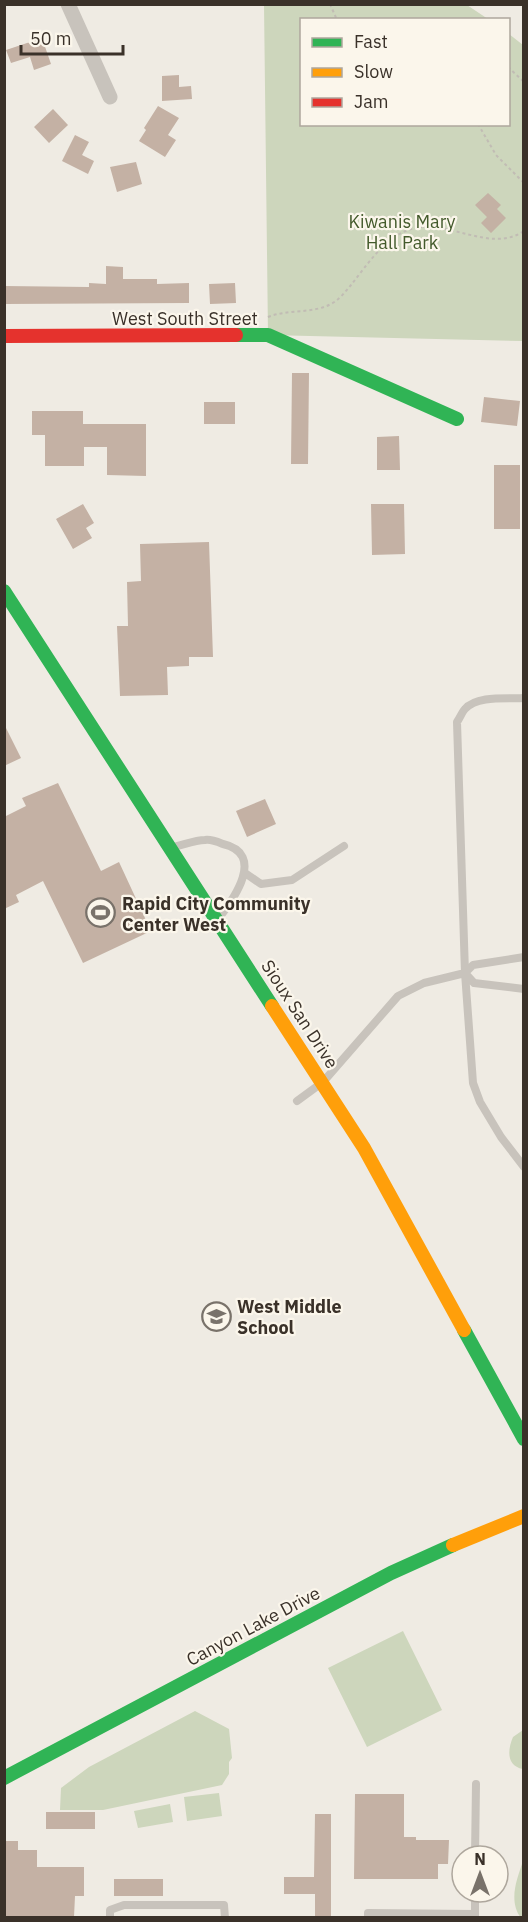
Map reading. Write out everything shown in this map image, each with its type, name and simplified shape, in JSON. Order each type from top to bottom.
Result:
[{"type":"street","points":[[68,4],[110,97]]},
{"type":"street","name":"West South Street","points":[[4,336],[268,335],[457,419]]},
{"type":"street","name":"Sioux San Drive","points":[[4,591],[322,1082],[392,1197],[524,1439]]},
{"type":"street","name":"Canyon Lake Drive","points":[[4,1778],[391,1573],[524,1516]]},
{"type":"lane","points":[[524,698],[474,702],[465,708],[457,722],[465,973],[473,1083],[484,1110],[524,1167]]},
{"type":"lane","points":[[171,847],[205,839],[235,846],[239,850],[245,873],[237,894],[218,920]]},
{"type":"lane","points":[[245,873],[261,884],[292,880],[344,846]]},
{"type":"lane","points":[[297,1101],[322,1082],[398,996],[424,983],[465,973],[473,964],[524,957]]},
{"type":"lane","points":[[465,973],[474,983],[524,989]]},
{"type":"lane","points":[[475,1844],[476,1784]]},
{"type":"lane","points":[[110,1917],[110,1910],[124,1905],[224,1905],[225,1917]]},
{"type":"lane","points":[[368,1917],[368,1913],[475,1916]]},
{"type":"path","points":[[330,4],[336,18]]},
{"type":"path","points":[[510,69],[524,82]]},
{"type":"path","points":[[479,126],[496,155],[524,183]]},
{"type":"path","points":[[255,335],[257,327],[267,318],[284,312],[321,307],[339,299],[374,257],[396,236],[410,229],[440,228],[496,239],[513,237],[524,231]]},
{"type":"green space","name":"Kiwanis Mary Hall Park","points":[[264,5],[467,5],[486,18],[300,18],[300,126],[510,126],[510,35],[523,45],[523,341],[268,335]]},
{"type":"green space","points":[[403,1631],[442,1710],[367,1747],[328,1668]]},
{"type":"green space","points":[[195,1711],[229,1729],[232,1758],[229,1762],[229,1774],[222,1785],[103,1810],[60,1810],[61,1788],[89,1767]]},
{"type":"green space","points":[[523,1730],[523,1769],[514,1765],[509,1752],[513,1737]]},
{"type":"green space","points":[[219,1793],[222,1816],[187,1821],[184,1797]]},
{"type":"green space","points":[[170,1804],[173,1822],[138,1828],[134,1811]]},
{"type":"green space","points":[[523,1861],[524,1917],[521,1918],[514,1897]]},
{"type":"building","points":[[42,38],[51,64],[34,70],[30,57],[11,63],[6,50]]},
{"type":"building","points":[[179,75],[179,87],[191,86],[192,99],[162,101],[162,76]]},
{"type":"building","points":[[158,106],[179,118],[168,135],[176,140],[165,157],[139,141],[146,130],[144,128]]},
{"type":"building","points":[[53,109],[68,125],[49,143],[34,127]]},
{"type":"building","points":[[75,135],[89,142],[82,155],[94,161],[88,174],[62,161]]},
{"type":"building","points":[[136,162],[142,184],[117,192],[110,167]]},
{"type":"building","points":[[488,193],[501,205],[497,209],[506,218],[491,233],[481,223],[487,217],[475,205]]},
{"type":"building","points":[[106,266],[123,267],[123,279],[157,279],[157,284],[189,283],[189,303],[4,304],[4,286],[89,287],[89,283],[106,284]]},
{"type":"building","points":[[235,283],[236,303],[210,304],[209,284]]},
{"type":"building","points":[[292,373],[309,373],[308,464],[291,464]]},
{"type":"building","points":[[484,397],[520,401],[517,426],[481,422]]},
{"type":"building","points":[[204,402],[235,402],[235,424],[204,424]]},
{"type":"building","points":[[32,411],[83,411],[83,424],[146,424],[146,476],[107,475],[107,447],[84,447],[84,466],[45,466],[45,435],[32,435]]},
{"type":"building","points":[[399,436],[400,470],[377,470],[377,437]]},
{"type":"building","points":[[494,465],[520,465],[520,529],[494,529]]},
{"type":"building","points":[[83,504],[94,523],[86,528],[92,538],[73,549],[56,519]]},
{"type":"building","points":[[371,504],[404,504],[405,554],[372,555]]},
{"type":"building","points":[[209,542],[213,657],[189,657],[189,666],[167,667],[168,695],[120,696],[117,626],[128,626],[127,582],[141,581],[140,544]]},
{"type":"building","points":[[4,724],[21,758],[4,766]]},
{"type":"building","points":[[58,783],[101,871],[119,862],[151,931],[83,963],[43,881],[16,895],[19,902],[4,909],[4,817],[26,806],[22,798]]},
{"type":"building","points":[[265,799],[276,824],[247,837],[236,811]]},
{"type":"building","points":[[355,1794],[404,1794],[404,1837],[416,1837],[416,1840],[449,1840],[448,1864],[438,1864],[438,1879],[354,1879]]},
{"type":"building","points":[[46,1812],[95,1812],[95,1829],[46,1829]]},
{"type":"building","points":[[315,1814],[331,1814],[331,1917],[315,1917],[315,1894],[284,1894],[284,1877],[314,1877]]},
{"type":"building","points":[[4,1841],[18,1841],[18,1850],[37,1850],[37,1867],[84,1867],[84,1896],[75,1896],[74,1917],[4,1917]]},
{"type":"building","points":[[114,1879],[163,1879],[163,1896],[114,1896]]},
{"type":"traffic: fast","points":[[236,335],[268,335],[457,419]]},
{"type":"traffic: fast","points":[[4,591],[272,1006]]},
{"type":"traffic: fast","points":[[464,1330],[524,1439]]},
{"type":"traffic: fast","points":[[4,1778],[391,1573],[453,1545]]},
{"type":"traffic: slow","points":[[272,1006],[364,1148],[464,1330]]},
{"type":"traffic: slow","points":[[453,1545],[524,1516]]},
{"type":"traffic: jam","points":[[4,336],[236,335]]},
{"type":"place","name":"Rapid City Community Center West","points":[[101,913]]},
{"type":"place","name":"West Middle School","points":[[216,1316]]}]
